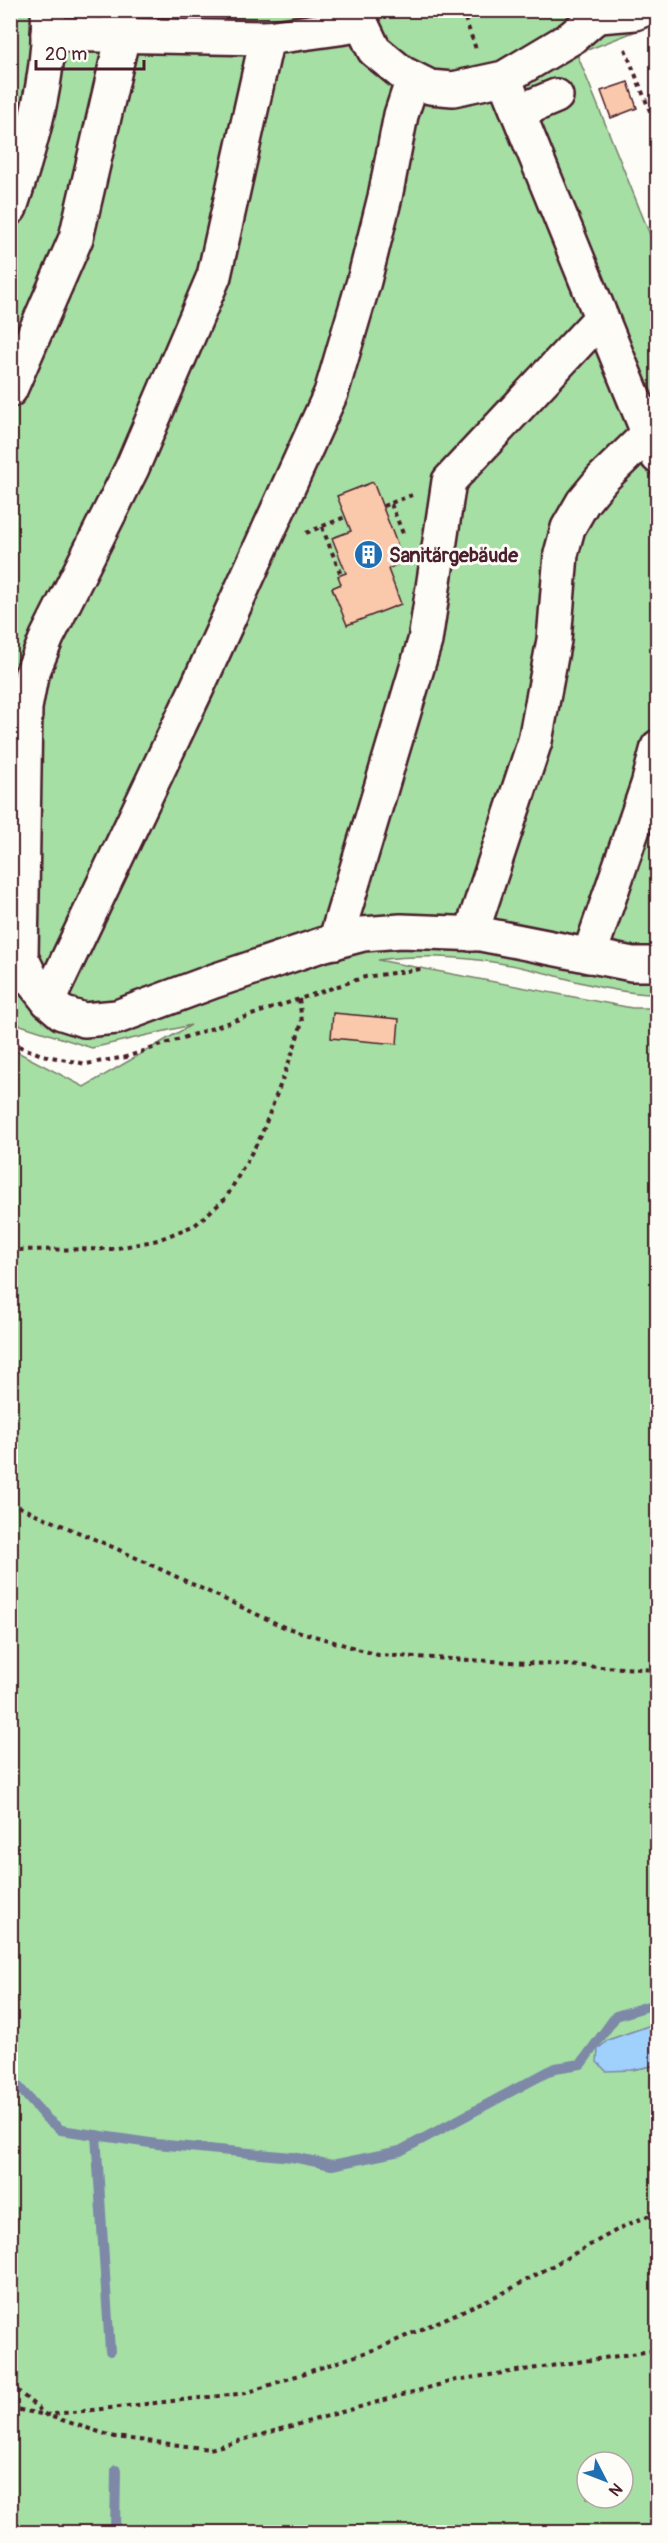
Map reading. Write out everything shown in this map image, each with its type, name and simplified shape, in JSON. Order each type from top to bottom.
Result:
[{"type":"lane","points":[[10,208],[40,97],[48,22],[120,23],[267,38],[346,27],[357,16],[374,50],[402,73],[430,87],[453,89],[504,78],[615,13]]},
{"type":"lane","points":[[10,390],[76,238],[120,23]]},
{"type":"lane","points":[[267,38],[214,276],[132,468],[47,637],[31,676],[27,692],[21,957],[33,982],[48,1001],[62,1013],[84,1020],[117,1017],[214,981],[363,934],[401,931],[471,934],[553,947],[633,964],[657,964]]},
{"type":"lane","points":[[471,934],[535,741],[554,640],[561,554],[568,528],[583,502],[602,479],[653,446],[504,78]]},
{"type":"lane","points":[[48,1001],[197,688],[331,393],[364,281],[385,197],[401,115],[413,79]]},
{"type":"lane","points":[[518,112],[556,96]]},
{"type":"lane","points":[[335,942],[425,640],[449,481],[601,318]]},
{"type":"lane","points":[[589,956],[648,785],[657,747]]},
{"type":"path","points":[[615,13],[616,27],[657,130]]},
{"type":"path","points":[[391,504],[407,546]]},
{"type":"path","points":[[322,527],[341,575]]},
{"type":"path","points":[[10,1250],[113,1249],[158,1240],[195,1225],[226,1198],[261,1136],[303,1022],[299,998],[365,977],[426,969]]},
{"type":"path","points":[[10,1503],[115,1548],[285,1627],[378,1655],[657,1670]]},
{"type":"path","points":[[10,2384],[46,2415],[246,2393],[379,2348],[505,2292],[626,2225],[657,2212]]},
{"type":"path","points":[[10,2408],[46,2415],[115,2438],[210,2449],[456,2380],[657,2350]]},
{"type":"green space","points":[[11,11],[657,11],[657,23],[577,54],[657,252],[657,994],[617,990],[519,967],[469,959],[408,957],[378,960],[632,1008],[657,1008],[657,2023],[608,2040],[632,2070],[657,2065],[657,2532],[11,2532],[10,1048],[84,1087],[191,1025],[92,1048],[11,1022]]},
{"type":"water","points":[[657,2023],[657,2065],[632,2070],[606,2071],[597,2062],[598,2049],[608,2040]]},
{"type":"building","points":[[628,82],[637,108],[611,118],[601,91]]},
{"type":"building","name":"Sanitärgebäude","points":[[373,482],[401,554],[393,557],[396,565],[388,569],[401,604],[347,625],[332,588],[341,584],[338,576],[346,573],[332,538],[351,531],[337,496]]},
{"type":"building","points":[[333,1013],[399,1019],[397,1044],[331,1038]]},
{"type":"waterway","points":[[10,2077],[46,2118],[61,2130],[157,2144],[292,2157],[332,2165],[400,2151],[555,2068],[581,2064],[616,2016],[658,2003]]},
{"type":"waterway","points":[[96,2135],[110,2351]]},
{"type":"waterway","points":[[115,2532],[116,2470]]},
{"type":"place","name":"Sanitärgebäude","points":[[368,555]]}]
